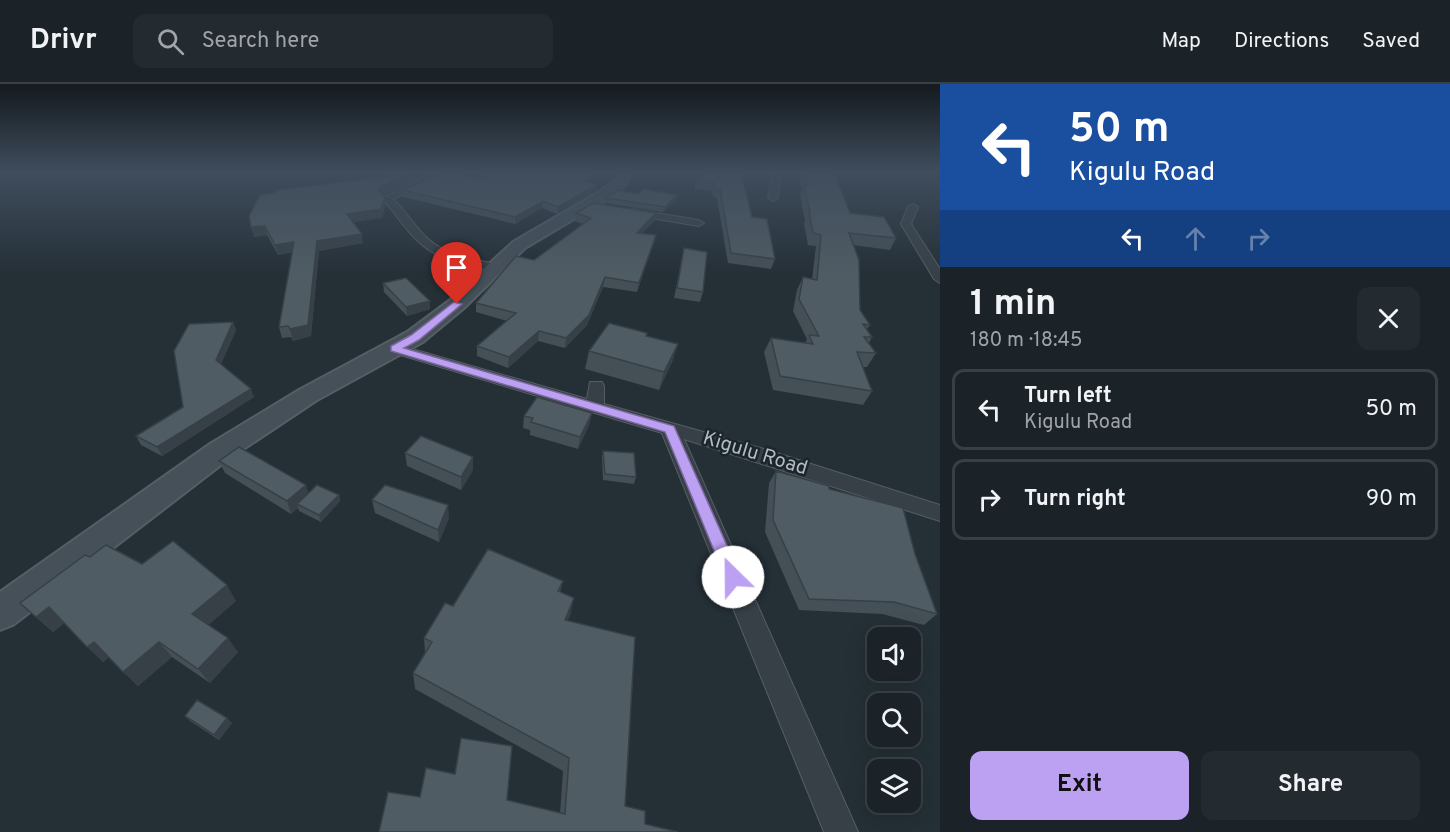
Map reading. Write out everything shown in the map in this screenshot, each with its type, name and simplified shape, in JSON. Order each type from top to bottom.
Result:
[{"type":"street","points":[[395,207],[425,243],[460,260],[495,268]]},
{"type":"street","points":[[0,613],[220,451],[308,395],[395,349],[438,321],[533,235],[597,207]]},
{"type":"street","points":[[913,207],[906,224],[940,279]]},
{"type":"street","points":[[620,211],[699,223]]},
{"type":"street","name":"Kigulu Road","points":[[395,349],[670,429],[940,513]]},
{"type":"street","points":[[595,407],[596,386]]},
{"type":"street","points":[[670,429],[841,832]]},
{"type":"building","points":[[254,207],[382,207],[381,209],[347,214],[362,234],[317,241],[308,325],[290,329],[288,326],[279,327],[294,242],[275,245],[265,226],[251,227],[249,216]]},
{"type":"building","points":[[473,207],[533,207],[515,217]]},
{"type":"building","points":[[586,207],[618,207],[656,213],[637,233],[656,235],[639,283],[605,277],[589,315],[566,338],[539,331],[509,357],[477,346],[516,313],[476,303],[516,256],[534,260],[591,218],[576,213]]},
{"type":"building","points":[[723,207],[750,207],[752,217],[767,219],[775,259],[731,253]]},
{"type":"building","points":[[809,207],[848,207],[850,213],[884,217],[896,238],[849,233],[859,260],[860,310],[870,325],[863,324],[872,337],[864,337],[876,353],[857,352],[872,391],[780,376],[771,338],[813,344],[809,335],[819,336],[799,299],[803,277],[817,280],[821,235],[813,233]]},
{"type":"building","points":[[684,248],[707,252],[703,292],[677,288]]},
{"type":"building","points":[[406,278],[430,301],[406,307],[383,283]]},
{"type":"building","points":[[233,322],[216,360],[251,389],[157,447],[136,436],[183,407],[174,351],[189,324]]},
{"type":"building","points":[[609,323],[678,344],[664,372],[589,351]]},
{"type":"building","points":[[537,397],[592,413],[580,437],[531,422],[533,418],[524,416]]},
{"type":"building","points":[[421,436],[473,457],[461,477],[405,453]]},
{"type":"building","points":[[239,447],[306,485],[287,501],[219,461]]},
{"type":"building","points":[[603,451],[634,453],[636,477],[605,474]]},
{"type":"building","points":[[776,471],[829,486],[829,489],[903,508],[915,554],[937,614],[894,602],[809,599],[773,520]]},
{"type":"building","points":[[317,485],[339,495],[319,515],[297,504]]},
{"type":"building","points":[[385,485],[448,505],[438,530],[372,500]]},
{"type":"building","points":[[173,541],[227,585],[192,614],[228,638],[198,669],[159,642],[123,672],[94,642],[87,647],[49,607],[36,617],[20,603],[85,555],[90,557],[106,545],[142,564]]},
{"type":"building","points":[[488,549],[563,581],[558,591],[574,598],[565,620],[635,637],[625,806],[645,811],[645,824],[678,832],[379,832],[388,792],[420,797],[426,768],[455,774],[461,738],[512,746],[507,800],[565,814],[569,758],[413,673],[432,642],[424,638],[445,603],[453,606]]},
{"type":"building","points":[[197,700],[227,718],[214,735],[185,716]]},
{"type":"route","points":[[457,304],[415,338],[395,349],[670,429],[733,577]]}]
